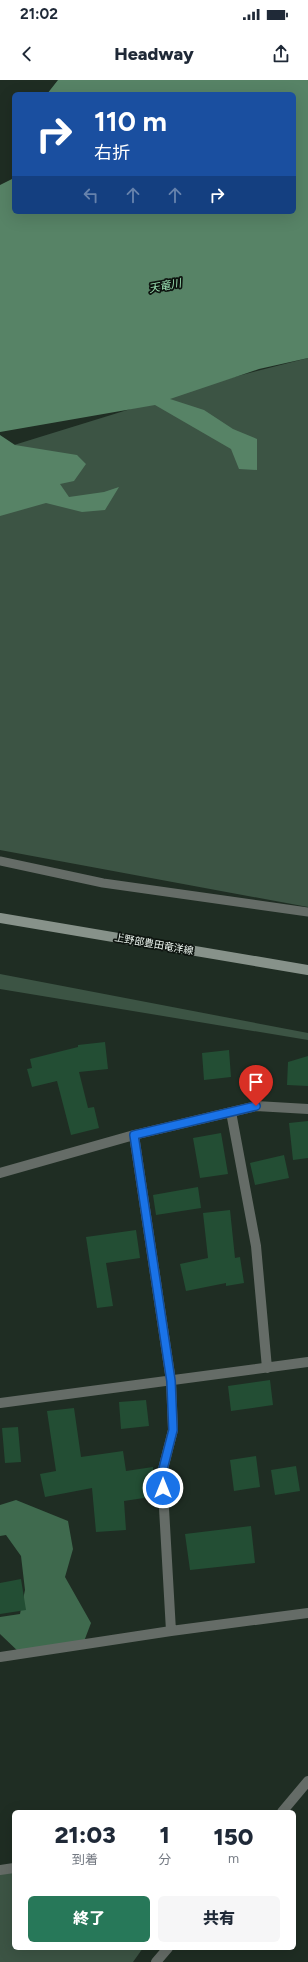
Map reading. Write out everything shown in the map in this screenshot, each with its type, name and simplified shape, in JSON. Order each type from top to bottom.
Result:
[{"type":"main road","name":"上野部豊田竜洋線","points":[[0,918],[308,970]]},
{"type":"street","points":[[0,1173],[134,1135],[256,1106],[308,1109]]},
{"type":"street","points":[[232,1112],[256,1246],[267,1368]]},
{"type":"street","points":[[134,1135],[171,1381],[173,1430],[162,1473],[171,1631]]},
{"type":"street","points":[[0,1403],[308,1362]]},
{"type":"street","points":[[0,1657],[171,1631],[308,1613]]},
{"type":"street","points":[[284,1810],[308,1782]]},
{"type":"street","points":[[0,1870],[12,1868]]},
{"type":"street","points":[[156,1962],[166,1950]]},
{"type":"lane","points":[[0,861],[103,883],[308,912]]},
{"type":"shaded area","points":[[308,358],[308,907],[0,850],[0,513],[14,445],[234,377]]},
{"type":"shaded area","points":[[0,974],[308,1033],[308,1040],[0,989]]},
{"type":"shaded area","points":[[16,1500],[68,1521],[73,1549],[65,1577],[91,1623],[83,1644],[21,1654],[0,1634],[0,1617],[20,1614],[25,1590],[21,1556],[6,1535],[0,1536],[0,1505]]},
{"type":"shaded area","points":[[12,1870],[12,1950],[142,1950],[133,1962],[0,1962],[0,1872]]},
{"type":"water","name":"天竜川","points":[[58,80],[308,80],[308,358],[259,369],[170,399],[204,410],[233,429],[257,439],[257,470],[239,469],[231,449],[155,405],[0,432],[0,185],[12,179],[12,214],[296,214],[296,92],[49,92]]},
{"type":"water","points":[[0,435],[15,445],[77,455],[86,464],[74,481],[60,484],[69,497],[104,492],[119,487],[105,510],[82,512],[46,503],[0,516]]},
{"type":"building","points":[[105,1042],[108,1069],[79,1072],[88,1108],[94,1107],[99,1128],[71,1135],[57,1081],[32,1087],[27,1069],[32,1068],[30,1059],[78,1047],[78,1045]]},
{"type":"building","points":[[229,1050],[231,1077],[204,1080],[202,1053]]},
{"type":"building","points":[[308,1056],[308,1086],[287,1085],[288,1062]]},
{"type":"building","points":[[308,1121],[308,1158],[293,1160],[289,1123]]},
{"type":"building","points":[[221,1133],[228,1174],[200,1178],[193,1138]]},
{"type":"building","points":[[284,1155],[289,1178],[255,1185],[250,1163]]},
{"type":"building","points":[[198,1187],[201,1208],[156,1215],[153,1195]]},
{"type":"building","points":[[230,1210],[235,1258],[240,1257],[244,1283],[226,1286],[226,1283],[186,1291],[180,1264],[208,1258],[203,1213]]},
{"type":"building","points":[[136,1230],[140,1258],[106,1263],[113,1306],[97,1308],[86,1237]]},
{"type":"building","points":[[270,1380],[273,1405],[231,1411],[228,1386]]},
{"type":"building","points":[[146,1400],[149,1426],[121,1429],[119,1402]]},
{"type":"building","points":[[74,1408],[81,1457],[123,1451],[126,1471],[153,1467],[157,1496],[124,1501],[126,1530],[96,1532],[92,1488],[45,1497],[40,1474],[56,1471],[47,1411]]},
{"type":"building","points":[[18,1427],[21,1462],[5,1463],[2,1428]]},
{"type":"building","points":[[256,1456],[260,1487],[234,1491],[230,1460]]},
{"type":"building","points":[[296,1466],[300,1491],[275,1495],[271,1470]]},
{"type":"building","points":[[251,1526],[255,1563],[190,1570],[185,1534]]},
{"type":"building","points":[[21,1579],[26,1610],[0,1614],[0,1583]]},
{"type":"route","points":[[163,1488],[162,1473],[173,1430],[171,1381],[134,1135],[256,1106]]}]
